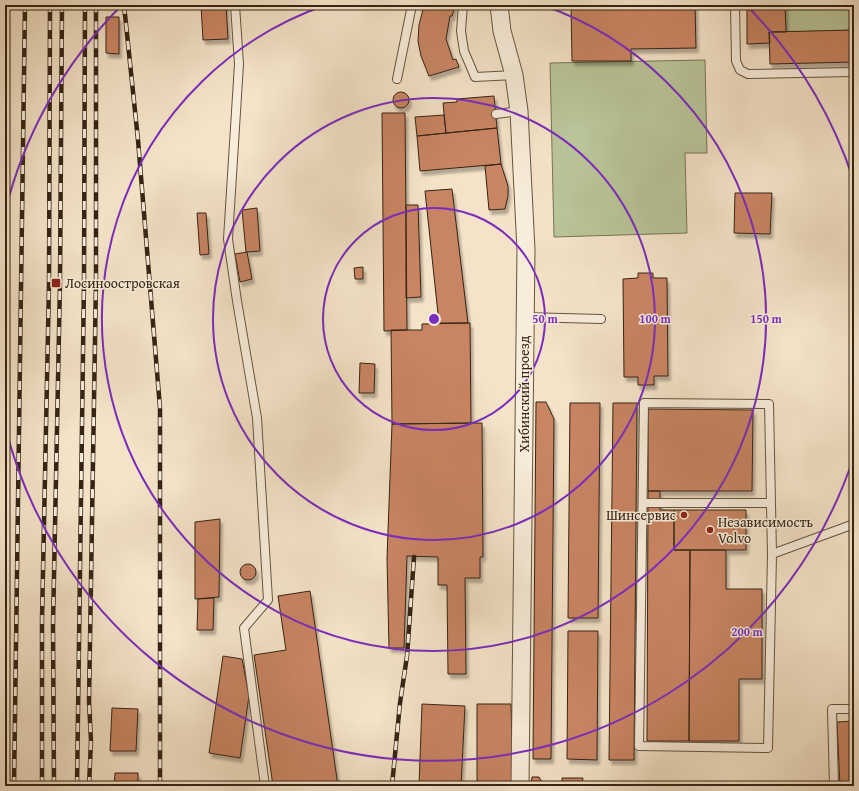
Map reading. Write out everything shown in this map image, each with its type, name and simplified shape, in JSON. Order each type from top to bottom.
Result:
[{"type":"street","name":"Хибинский проезд","points":[[499,5],[502,31],[514,75],[519,111],[526,250],[524,317],[525,375],[520,786]]},
{"type":"lane","points":[[235,5],[239,64],[228,239],[257,418],[268,600],[244,628],[265,786]]},
{"type":"lane","points":[[398,79],[412,5]]},
{"type":"lane","points":[[463,5],[461,32],[464,51],[475,77],[514,75]]},
{"type":"lane","points":[[735,5],[736,61],[740,70],[748,74],[854,72]]},
{"type":"lane","points":[[496,114],[519,111]]},
{"type":"lane","points":[[524,317],[602,319]]},
{"type":"lane","points":[[644,403],[769,404],[772,554],[768,748],[639,746],[643,503],[644,403]]},
{"type":"lane","points":[[643,503],[771,503]]},
{"type":"lane","points":[[772,554],[854,524]]},
{"type":"lane","points":[[834,786],[832,709],[854,709]]},
{"type":"green space","points":[[785,5],[854,5],[854,30],[786,32]]},
{"type":"green space","points":[[705,60],[707,153],[685,153],[687,233],[554,237],[550,63]]},
{"type":"building","points":[[201,5],[226,5],[228,39],[203,40]]},
{"type":"building","points":[[424,5],[455,6],[452,16],[450,16],[446,39],[453,60],[456,59],[459,67],[429,76],[421,56],[418,41],[419,25]]},
{"type":"building","points":[[571,5],[695,5],[696,48],[631,49],[631,61],[572,61]]},
{"type":"building","points":[[747,5],[785,5],[786,32],[769,32],[770,43],[747,44]]},
{"type":"building","points":[[106,17],[119,17],[119,54],[106,53]]},
{"type":"building","points":[[854,30],[854,62],[770,64],[769,32]]},
{"type":"building","points":[[398,92],[404,92],[409,97],[407,106],[404,108],[398,108],[393,103],[393,97]]},
{"type":"building","points":[[494,96],[497,128],[446,133],[443,103],[457,102],[457,99]]},
{"type":"building","points":[[382,113],[405,113],[407,330],[384,331]]},
{"type":"building","points":[[444,115],[446,133],[417,136],[415,117]]},
{"type":"building","points":[[497,128],[501,164],[420,171],[417,136]]},
{"type":"building","points":[[501,164],[508,186],[508,196],[505,209],[489,210],[485,166]]},
{"type":"building","points":[[452,189],[468,323],[439,323],[425,191]]},
{"type":"building","points":[[735,193],[772,193],[770,234],[734,233]]},
{"type":"building","points":[[406,205],[418,205],[421,297],[406,298]]},
{"type":"building","points":[[257,208],[260,251],[246,252],[242,210]]},
{"type":"building","points":[[197,213],[206,213],[209,254],[200,255]]},
{"type":"building","points":[[247,252],[252,279],[240,282],[235,254]]},
{"type":"building","points":[[363,267],[363,279],[355,279],[354,268]]},
{"type":"building","points":[[638,273],[653,273],[653,278],[667,278],[668,376],[654,376],[654,385],[638,385],[638,377],[624,377],[623,279],[638,278]]},
{"type":"building","points":[[470,323],[471,423],[392,424],[391,330],[422,330],[422,324]]},
{"type":"building","points":[[360,363],[375,364],[374,393],[359,393]]},
{"type":"building","points":[[536,402],[546,402],[554,419],[551,759],[533,759]]},
{"type":"building","points":[[570,403],[600,403],[598,618],[568,618]]},
{"type":"building","points":[[613,403],[637,403],[634,760],[609,760]]},
{"type":"building","points":[[648,409],[753,410],[752,491],[648,491]]},
{"type":"building","points":[[482,423],[483,557],[480,557],[480,578],[465,578],[466,674],[448,674],[447,585],[438,585],[438,557],[407,556],[404,648],[389,648],[387,558],[392,424]]},
{"type":"building","points":[[648,491],[660,491],[660,510],[674,510],[674,550],[690,550],[689,741],[647,741]]},
{"type":"building","name":"Независимость Volvo","points":[[674,510],[746,510],[746,550],[674,550]]},
{"type":"building","points":[[220,519],[219,597],[195,599],[195,522]]},
{"type":"building","points":[[690,550],[726,550],[726,589],[762,589],[762,679],[739,679],[739,741],[689,741]]},
{"type":"building","points":[[245,564],[251,564],[256,569],[254,578],[251,580],[245,580],[240,575],[240,569]]},
{"type":"building","points":[[310,591],[338,786],[273,786],[254,655],[286,650],[278,596]]},
{"type":"building","points":[[214,598],[213,630],[197,630],[198,599]]},
{"type":"building","points":[[568,631],[598,631],[597,760],[567,759]]},
{"type":"building","points":[[223,656],[242,659],[249,696],[240,758],[209,753]]},
{"type":"building","points":[[422,704],[465,706],[461,786],[419,786]]},
{"type":"building","points":[[477,704],[511,704],[513,786],[477,786]]},
{"type":"building","points":[[112,708],[138,709],[136,751],[110,751]]},
{"type":"building","points":[[854,721],[854,786],[840,786],[837,722]]},
{"type":"building","points":[[115,773],[138,773],[138,786],[114,786]]},
{"type":"building","points":[[532,777],[539,777],[544,786],[531,786]]},
{"type":"building","points":[[562,778],[583,778],[582,786],[562,786]]},
{"type":"building","points":[[785,784],[785,786],[755,786],[755,785]]},
{"type":"railway","points":[[14,786],[25,5]]},
{"type":"railway","points":[[42,786],[42,620],[49,284],[50,5]]},
{"type":"railway","points":[[54,786],[53,625],[60,283],[62,5]]},
{"type":"railway","points":[[77,786],[84,281],[85,5]]},
{"type":"railway","points":[[89,786],[91,741],[89,701],[96,281],[96,5]]},
{"type":"railway","points":[[124,5],[138,140],[160,408],[160,786]]},
{"type":"railway","points":[[392,786],[400,703],[407,656],[414,557]]},
{"type":"place","name":"Лосиноостровская","points":[[56,283]]},
{"type":"place","name":"Шинсервис","points":[[684,515]]},
{"type":"place","name":"Независимость Volvo","points":[[710,530]]}]
